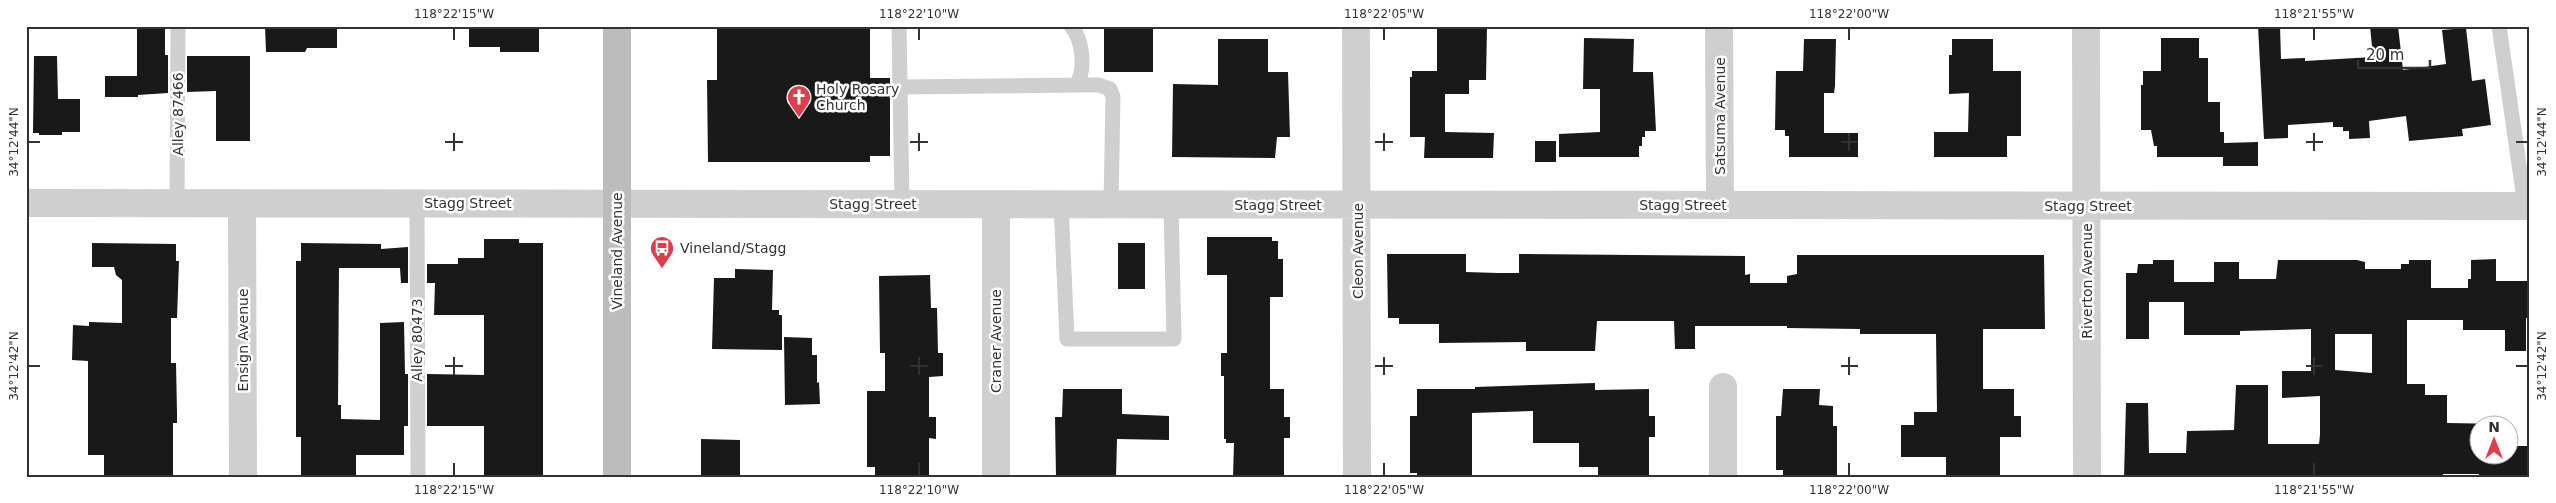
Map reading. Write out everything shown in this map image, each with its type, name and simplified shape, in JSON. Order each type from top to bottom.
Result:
[{"type":"main road","name":"Vineland Avenue","points":[[617,26],[617,477]]},
{"type":"street","name":"Cleon Avenue","points":[[1356,26],[1358,205],[1357,477]]},
{"type":"street","name":"Satsuma Avenue","points":[[1719,26],[1720,205]]},
{"type":"street","name":"Riverton Avenue","points":[[2086,26],[2087,477]]},
{"type":"street","name":"Stagg Street","points":[[26,203],[2527,206]]},
{"type":"street","name":"Ensign Avenue","points":[[242,204],[244,477]]},
{"type":"street","name":"Craner Avenue","points":[[996,205],[996,477]]},
{"type":"street","points":[[1722,477],[1723,386]]},
{"type":"lane","name":"Alley 87466","points":[[177,203],[178,26]]},
{"type":"lane","points":[[899,26],[902,204]]},
{"type":"lane","points":[[1071,26],[1079,39],[1082,76],[1076,85]]},
{"type":"lane","points":[[2499,26],[2527,206]]},
{"type":"lane","points":[[900,87],[1099,85],[1110,89],[1113,97],[1112,204]]},
{"type":"lane","name":"Alley 80473","points":[[417,204],[418,477]]},
{"type":"lane","points":[[1061,204],[1067,338],[1174,339],[1171,205]]},
{"type":"building","points":[[137,26],[165,26],[165,55],[168,55],[168,93],[138,95],[138,97],[105,97],[105,76],[137,76]]},
{"type":"building","points":[[265,26],[337,26],[337,48],[307,48],[305,52],[266,52]]},
{"type":"building","points":[[469,26],[539,26],[539,52],[500,52],[500,47],[469,47]]},
{"type":"building","name":"Holy Rosary Church","points":[[717,26],[870,26],[870,78],[890,78],[890,156],[870,156],[870,162],[708,162],[707,80],[717,80]]},
{"type":"building","points":[[1104,26],[1153,26],[1153,72],[1104,72]]},
{"type":"building","points":[[1437,26],[1487,26],[1486,80],[1469,80],[1469,94],[1445,94],[1445,132],[1494,133],[1493,158],[1424,158],[1425,137],[1410,137],[1410,77],[1412,77],[1412,71],[1437,71]]},
{"type":"building","points":[[2258,26],[2280,26],[2281,59],[2305,58],[2305,61],[2373,57],[2370,26],[2398,26],[2403,70],[2446,64],[2442,30],[2466,28],[2472,81],[2485,79],[2491,125],[2462,129],[2463,136],[2409,141],[2406,116],[2369,121],[2370,138],[2349,139],[2349,131],[2343,131],[2343,127],[2333,127],[2333,122],[2288,125],[2288,138],[2264,139]]},
{"type":"building","points":[[1584,38],[1634,39],[1633,72],[1653,72],[1656,131],[1645,131],[1645,137],[1642,137],[1642,146],[1639,146],[1639,157],[1559,157],[1559,134],[1600,132],[1600,89],[1583,89]]},
{"type":"building","points":[[2161,38],[2199,38],[2199,58],[2208,58],[2208,102],[2220,102],[2220,132],[2224,132],[2224,143],[2258,142],[2258,166],[2223,166],[2223,157],[2157,157],[2157,146],[2154,146],[2151,130],[2141,130],[2141,85],[2143,85],[2143,71],[2161,71]]},
{"type":"building","points":[[1218,39],[1268,39],[1268,72],[1288,72],[1290,137],[1277,137],[1275,158],[1172,157],[1173,84],[1218,85]]},
{"type":"building","points":[[1804,39],[1836,39],[1834,93],[1824,93],[1824,133],[1858,133],[1858,157],[1789,157],[1789,136],[1785,136],[1785,130],[1775,130],[1776,71],[1803,71]]},
{"type":"building","points":[[1952,39],[1993,39],[1993,71],[2021,71],[2021,136],[2007,136],[2007,157],[1934,157],[1934,132],[1968,132],[1969,93],[1949,94],[1949,55],[1952,55]]},
{"type":"building","points":[[34,56],[57,56],[58,99],[80,99],[80,132],[62,132],[62,135],[39,135],[39,133],[33,133]]},
{"type":"building","points":[[187,56],[250,56],[250,141],[216,141],[216,91],[187,92]]},
{"type":"building","points":[[1535,141],[1556,141],[1556,162],[1535,162]]},
{"type":"building","points":[[1207,237],[1272,237],[1272,241],[1278,241],[1278,259],[1283,259],[1283,297],[1270,297],[1270,389],[1284,389],[1284,417],[1290,417],[1290,438],[1284,438],[1284,477],[1233,477],[1234,443],[1226,443],[1226,439],[1224,439],[1224,376],[1221,376],[1221,353],[1227,353],[1227,275],[1207,275]]},
{"type":"building","points":[[484,239],[519,239],[519,243],[543,243],[543,477],[484,477],[484,426],[427,426],[427,374],[484,375],[484,315],[434,315],[435,283],[427,283],[427,264],[458,264],[458,258],[484,258]]},
{"type":"building","points":[[92,243],[176,244],[176,261],[179,261],[177,318],[171,318],[171,363],[176,363],[177,413],[177,423],[173,423],[173,477],[104,477],[104,455],[88,455],[88,361],[72,360],[73,325],[89,326],[89,322],[122,323],[122,280],[116,275],[114,267],[92,267]]},
{"type":"building","points":[[301,243],[381,244],[381,249],[408,247],[408,283],[401,283],[400,268],[339,268],[338,405],[341,405],[341,419],[380,420],[380,323],[404,322],[405,374],[408,374],[408,426],[404,426],[404,455],[356,455],[356,477],[301,477],[301,437],[296,437],[296,261],[301,261]]},
{"type":"building","points":[[1118,243],[1145,243],[1145,289],[1118,289]]},
{"type":"building","points":[[1387,254],[1466,254],[1466,272],[1498,273],[1519,273],[1519,254],[1745,256],[1745,275],[1750,274],[1750,283],[1787,283],[1787,276],[1797,274],[1797,255],[2044,255],[2045,329],[1983,329],[1983,389],[2014,389],[2014,416],[2021,416],[2021,437],[2000,437],[2000,477],[1946,477],[1946,457],[1901,457],[1901,425],[1914,425],[1914,412],[1937,412],[1936,334],[1860,334],[1860,329],[1787,328],[1787,326],[1695,326],[1695,349],[1675,349],[1674,321],[1597,321],[1595,351],[1526,351],[1526,342],[1439,343],[1439,324],[1399,324],[1399,318],[1388,318]]},
{"type":"building","points":[[2496,259],[2496,281],[2530,281],[2530,318],[2526,318],[2526,351],[2505,351],[2505,330],[2463,330],[2463,320],[2407,320],[2407,384],[2425,384],[2425,395],[2447,395],[2447,423],[2468,423],[2468,466],[2518,466],[2518,446],[2530,446],[2530,477],[2479,477],[2479,474],[2443,474],[2443,477],[2124,477],[2126,403],[2148,403],[2149,453],[2186,453],[2187,431],[2234,430],[2236,385],[2268,385],[2268,444],[2319,444],[2320,435],[2320,396],[2282,398],[2282,371],[2311,371],[2311,329],[2240,331],[2240,335],[2184,335],[2184,302],[2149,302],[2149,339],[2126,339],[2126,273],[2137,273],[2138,264],[2153,264],[2153,260],[2174,260],[2174,282],[2214,282],[2214,262],[2239,262],[2239,279],[2276,279],[2278,260],[2357,260],[2365,262],[2365,269],[2401,269],[2401,264],[2409,264],[2409,260],[2431,260],[2431,288],[2468,288],[2468,279],[2471,279],[2471,260]],"holes":[[[2335,334],[2372,334],[2372,373],[2335,370]]]},
{"type":"building","points":[[735,269],[773,270],[772,310],[779,310],[779,315],[782,315],[782,350],[712,349],[714,278],[735,278]]},
{"type":"building","points":[[930,275],[931,308],[937,308],[938,353],[943,353],[943,376],[929,377],[929,417],[936,417],[936,439],[929,438],[929,477],[875,477],[875,467],[867,467],[867,391],[885,391],[885,353],[880,353],[879,276]]},
{"type":"building","points":[[784,337],[812,338],[812,355],[817,355],[817,383],[819,382],[820,404],[785,405]]},
{"type":"building","points":[[1595,383],[1595,390],[1649,389],[1649,416],[1655,416],[1655,437],[1649,437],[1649,477],[1598,477],[1598,467],[1579,467],[1579,443],[1533,443],[1533,411],[1472,413],[1472,477],[1417,477],[1417,473],[1410,473],[1410,416],[1417,416],[1417,389],[1475,389],[1475,387]]},
{"type":"building","points":[[1063,389],[1122,389],[1122,414],[1169,416],[1169,440],[1117,439],[1116,477],[1056,477],[1055,417],[1062,417]]},
{"type":"building","points":[[1783,389],[1820,389],[1819,405],[1833,406],[1833,426],[1837,426],[1837,477],[1783,477],[1783,470],[1776,470],[1776,416],[1781,416]]},
{"type":"building","points":[[701,439],[740,440],[740,477],[701,477]]},
{"type":"place","name":"Holy Rosary Church","points":[[799,118]]},
{"type":"place","name":"Vineland/Stagg","points":[[662,269]]}]
